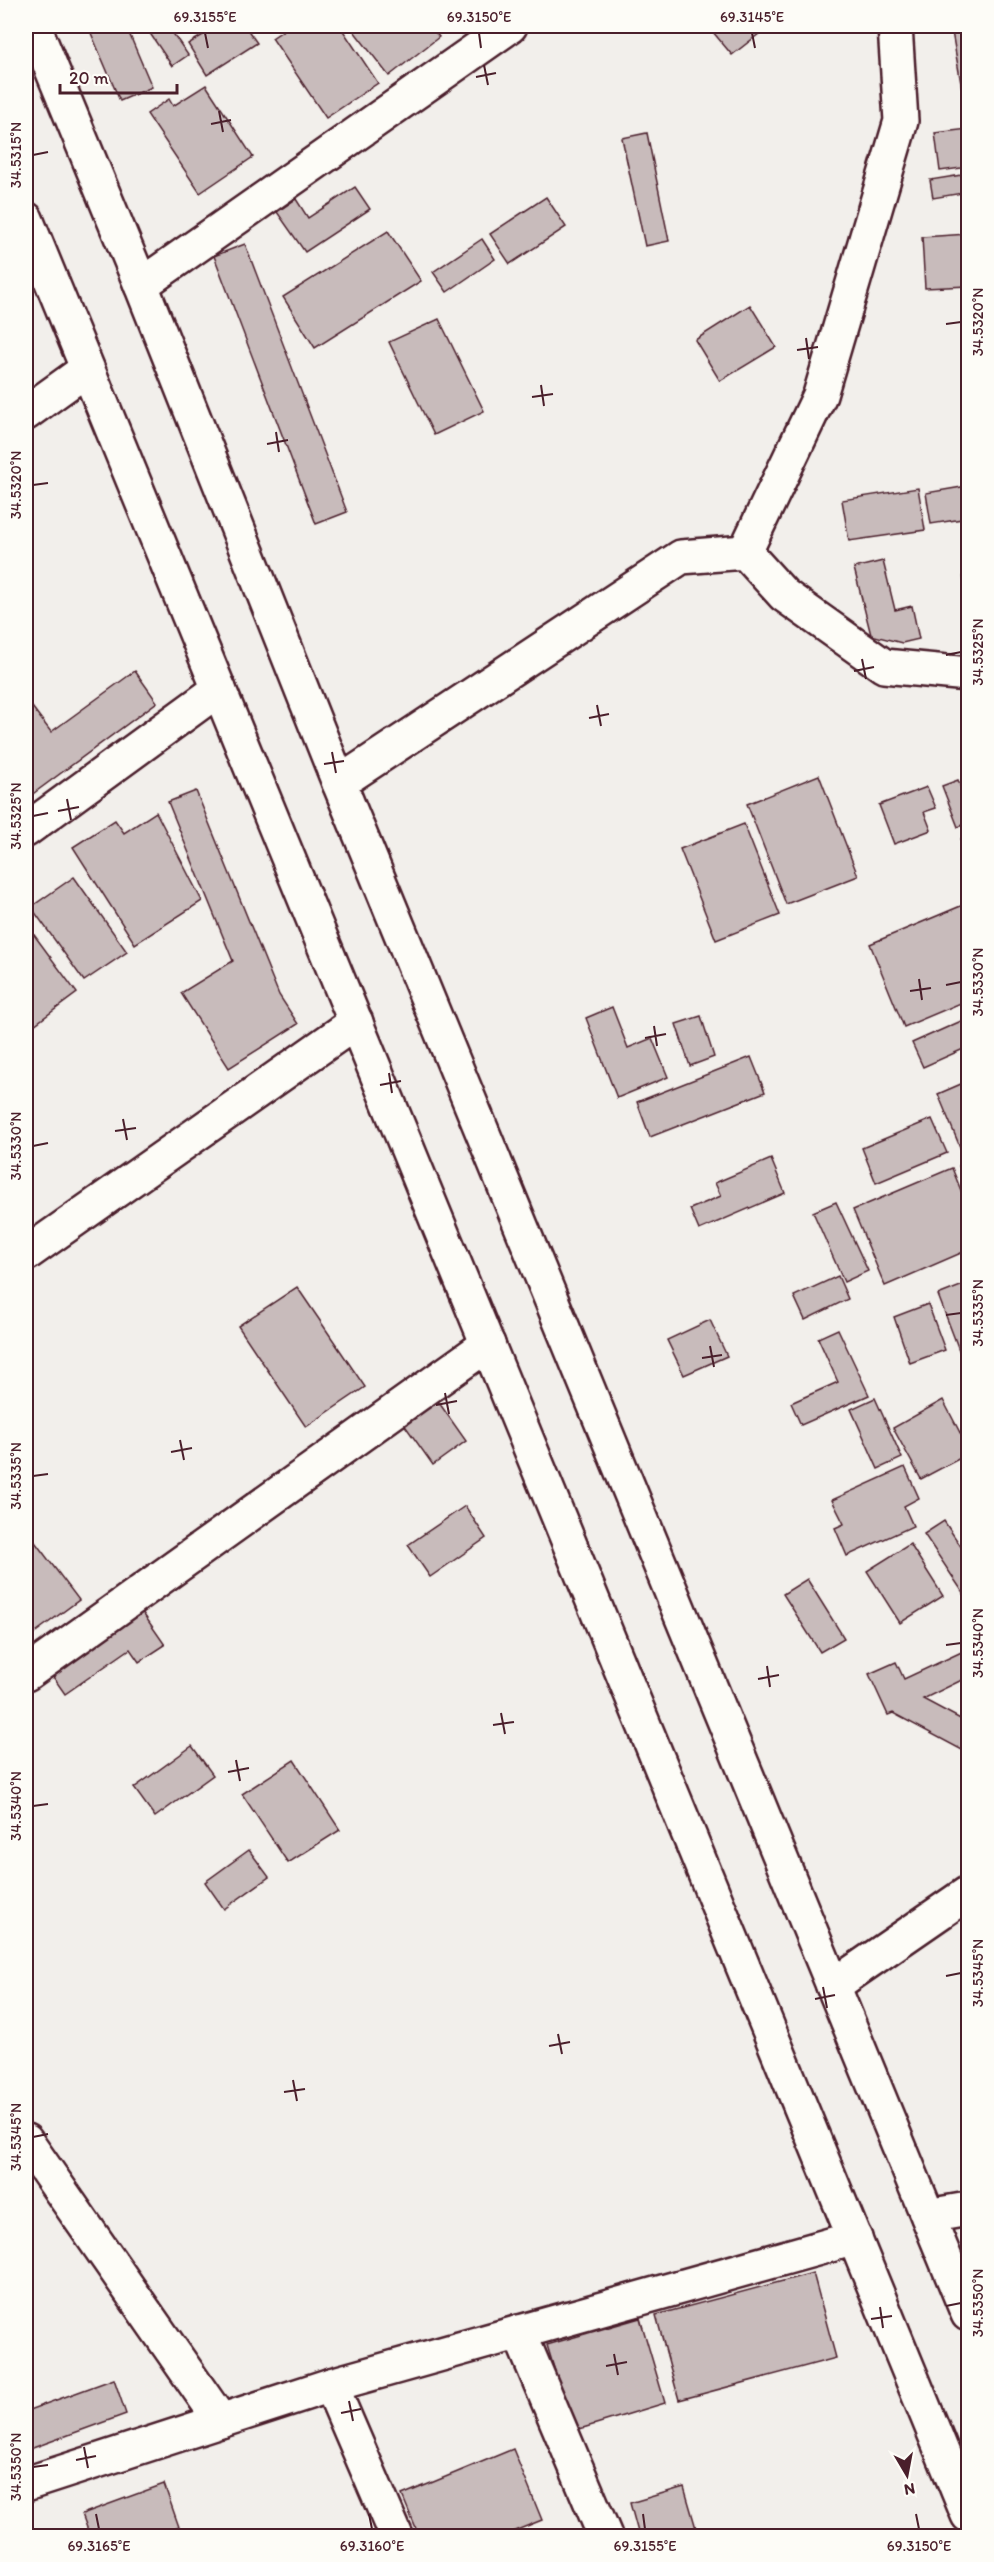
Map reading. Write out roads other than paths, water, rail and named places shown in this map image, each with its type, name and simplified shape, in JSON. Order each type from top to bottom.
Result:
[{"type":"street","points":[[34,26],[141,285],[339,783],[969,2314]]},
{"type":"street","points":[[141,285],[510,26]]},
{"type":"street","points":[[745,552],[820,395],[902,121],[895,26]]},
{"type":"street","points":[[26,219],[969,2515]]},
{"type":"street","points":[[26,413],[87,369]]},
{"type":"street","points":[[339,783],[681,557],[745,552]]},
{"type":"street","points":[[745,552],[784,595],[884,666],[969,674]]},
{"type":"street","points":[[26,830],[219,689]]},
{"type":"street","points":[[26,1254],[356,1022]]},
{"type":"street","points":[[26,1674],[488,1344]]},
{"type":"street","points":[[833,1986],[969,1893]]},
{"type":"street","points":[[26,2141],[221,2421]]},
{"type":"street","points":[[928,2216],[969,2209]]},
{"type":"street","points":[[26,2484],[331,2385],[855,2238]]},
{"type":"street","points":[[519,2332],[605,2536]]},
{"type":"street","points":[[331,2385],[396,2536]]}]
